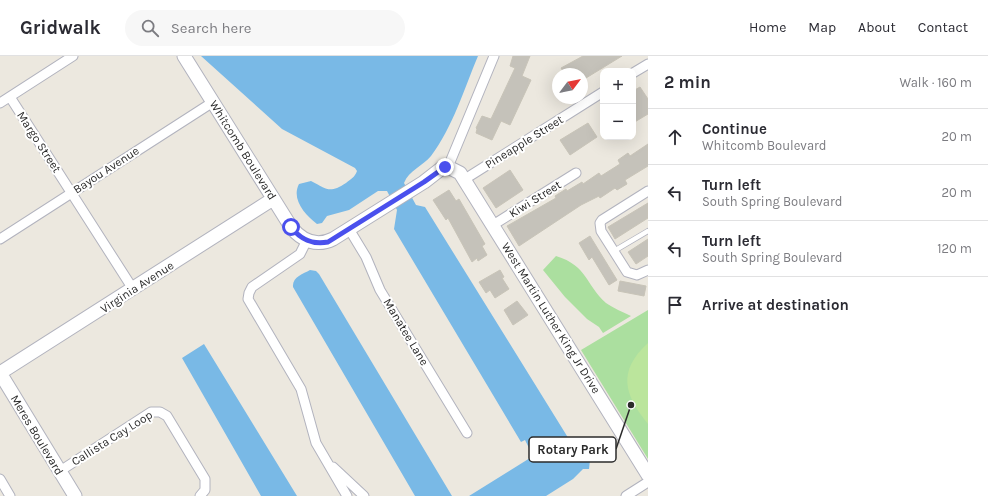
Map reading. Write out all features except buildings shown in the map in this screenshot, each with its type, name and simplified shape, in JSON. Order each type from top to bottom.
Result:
[{"type":"street","points":[[0,103],[73,56]]},
{"type":"street","name":"Whitcomb Boulevard","points":[[184,56],[291,227],[307,240]]},
{"type":"street","points":[[347,496],[316,444],[301,389],[248,299],[252,287],[300,254],[307,240],[316,243],[328,242],[410,191],[438,171],[448,167],[494,56]]},
{"type":"street","points":[[636,71],[648,64]]},
{"type":"street","name":"Pineapple Street","points":[[465,179],[600,94]]},
{"type":"street","name":"Margo Street","points":[[10,97],[133,289]]},
{"type":"street","name":"Bayou Avenue","points":[[0,238],[213,102]]},
{"type":"street","name":"West Martin Luther King Jr Drive","points":[[448,167],[460,172],[465,179],[648,475]]},
{"type":"street","name":"Kiwi Street","points":[[493,225],[576,172]]},
{"type":"street","points":[[648,191],[602,220],[600,223],[601,231],[627,272],[637,275],[648,270]]},
{"type":"street","name":"Virginia Avenue","points":[[0,373],[273,199]]},
{"type":"street","name":"Manatee Lane","points":[[348,229],[366,257],[380,290],[467,433]]},
{"type":"street","name":"Meres Boulevard","points":[[0,373],[75,496]]},
{"type":"street","name":"Callista Cay Loop","points":[[60,471],[151,412],[160,412],[167,416],[205,479],[205,490],[200,496]]},
{"type":"street","points":[[326,460],[364,496]]},
{"type":"street","points":[[0,479],[10,496]]},
{"type":"street","points":[[626,496],[648,482]]},
{"type":"lane","points":[[614,252],[648,231]]},
{"type":"green space","points":[[556,256],[566,260],[580,270],[606,303],[631,316],[603,333],[599,327],[587,319],[565,297],[543,270]]},
{"type":"green space","points":[[648,310],[648,459],[581,350]]},
{"type":"green space","points":[[648,343],[648,424],[634,403],[629,393],[627,383],[628,373],[632,363],[638,353]]},
{"type":"water","points":[[201,56],[478,56],[458,108],[446,133],[431,156],[409,175],[404,183],[416,205],[425,207],[580,457],[590,460],[589,469],[583,469],[573,479],[546,496],[469,496],[530,458],[531,452],[525,440],[521,442],[394,229],[397,210],[387,191],[378,191],[349,210],[327,216],[322,223],[317,224],[300,206],[297,195],[299,184],[311,181],[328,189],[336,188],[346,183],[354,176],[357,171],[355,168],[282,129]]},
{"type":"water","points":[[310,270],[316,271],[319,274],[452,496],[415,496],[293,287],[296,278]]},
{"type":"water","points":[[204,344],[297,496],[261,496],[182,358]]},
{"type":"place","name":"Rotary Park","points":[[631,405]]},
{"type":"route","points":[[291,227],[296,233],[309,241],[319,243],[328,242],[434,176],[438,171],[445,167]]}]
